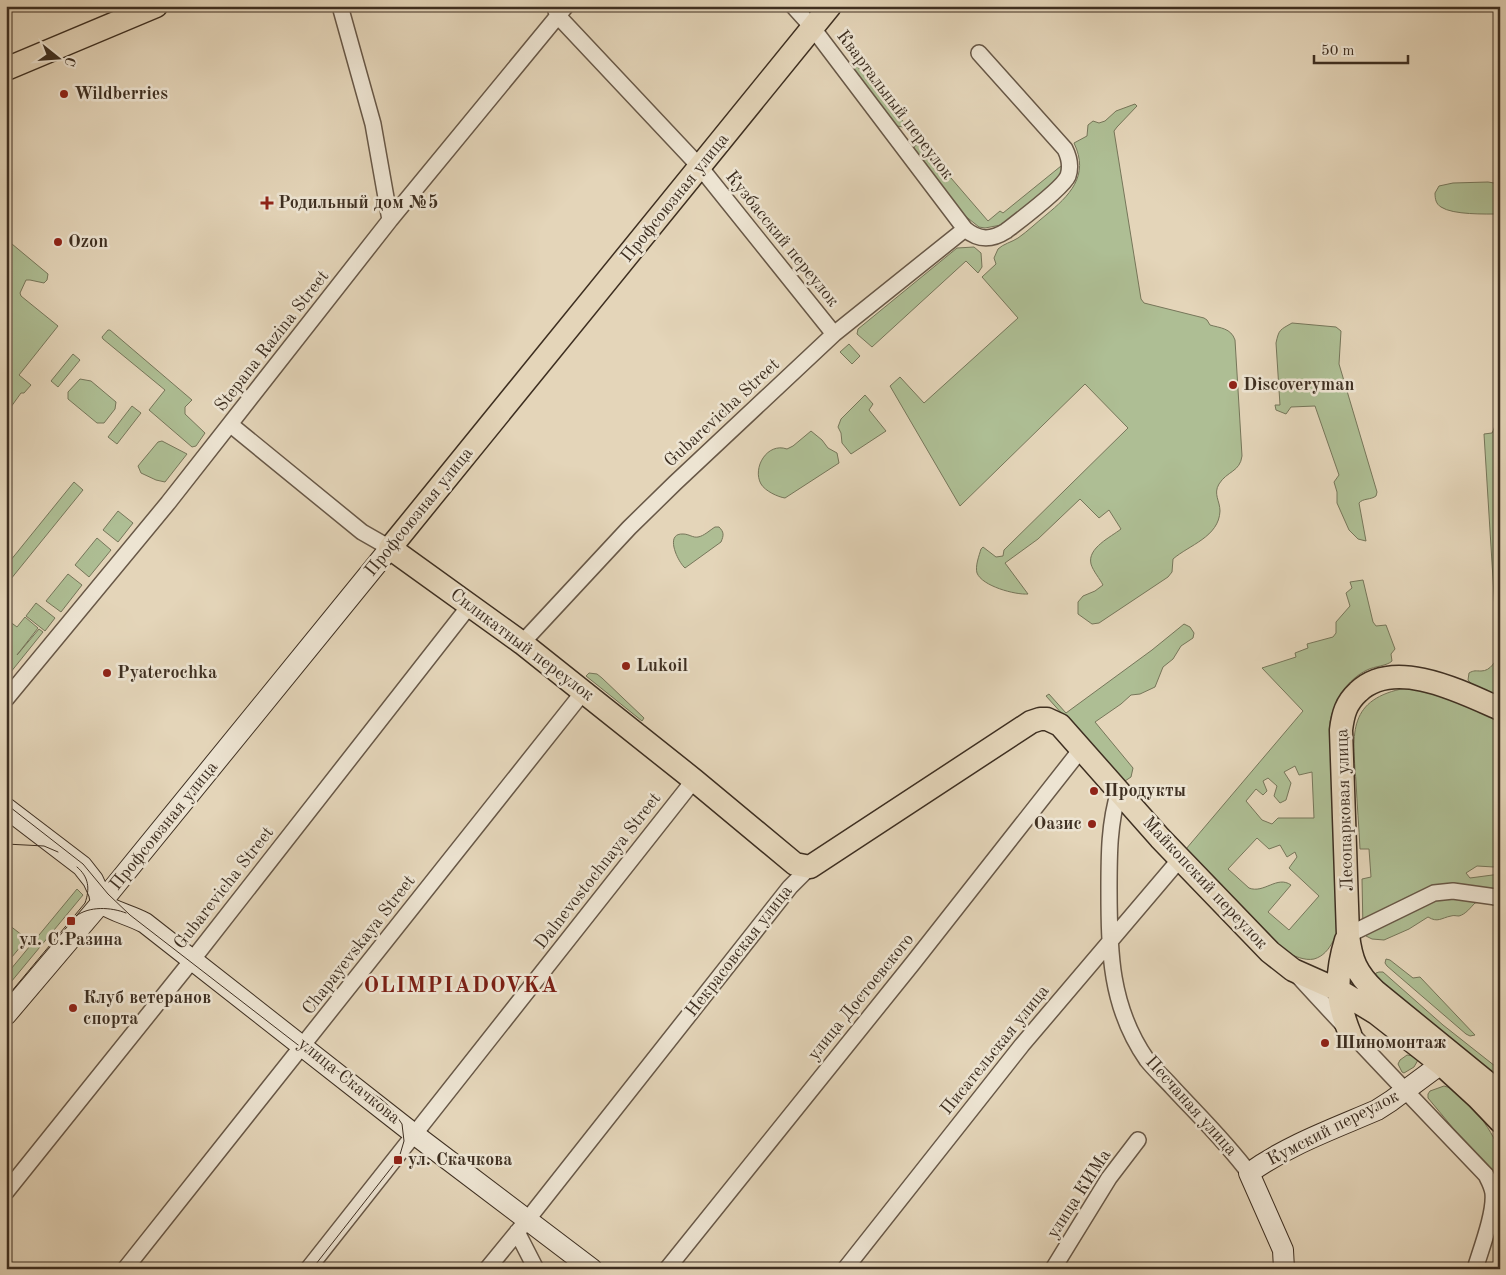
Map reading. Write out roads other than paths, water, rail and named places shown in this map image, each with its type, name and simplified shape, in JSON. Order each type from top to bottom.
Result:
[{"type":"main road","points":[[6,58],[126,6]]},
{"type":"main road","points":[[6,69],[156,6]]},
{"type":"main road","name":"Профсоюзная улица","points":[[390,548],[830,6]]},
{"type":"main road","name":"Силикатный переулок","points":[[390,548],[522,643],[584,691],[795,864],[810,868]]},
{"type":"main road","name":"Лесопарковая улица","points":[[1348,934],[1341,730],[1344,711],[1348,702],[1360,689],[1375,681],[1406,677],[1450,688],[1500,709]]},
{"type":"main road","name":"Некрасовская улица","points":[[810,868],[1031,722],[1047,719],[1060,725]]},
{"type":"main road","name":"Майкопский переулок","points":[[1060,725],[1180,859],[1258,941],[1293,970],[1355,993],[1500,1093]]},
{"type":"main road","points":[[1293,970],[1314,971],[1324,967],[1332,960],[1348,934]]},
{"type":"main road","points":[[1348,934],[1344,946],[1355,993],[1344,1019],[1350,1034]]},
{"type":"main road","name":"Майкопский переулок","points":[[1348,934],[1349,950],[1356,969],[1364,981],[1355,993]]},
{"type":"main road","name":"Майкопский переулок","points":[[1355,993],[1376,1013],[1441,1064],[1500,1121]]},
{"type":"street","points":[[340,6],[373,124],[390,220]]},
{"type":"street","name":"Квартальный переулок","points":[[793,6],[812,27],[966,229]]},
{"type":"street","name":"Stepana Razina Street","points":[[6,699],[231,424],[390,220],[560,10]]},
{"type":"street","name":"Кузбасский переулок","points":[[560,10],[700,168],[834,334]]},
{"type":"street","points":[[966,229],[972,235],[981,238],[998,236],[1060,187],[1068,177],[1070,166],[1065,149],[979,52]]},
{"type":"street","name":"Gubarevicha Street","points":[[522,643],[675,483],[834,334],[966,229]]},
{"type":"street","name":"Силикатный переулок","points":[[231,424],[362,532],[390,548]]},
{"type":"street","name":"Профсоюзная улица","points":[[6,1015],[101,903],[390,548]]},
{"type":"street","name":"Gubarevicha Street","points":[[6,1192],[193,959],[470,605]]},
{"type":"street","name":"Chapayevskaya Street","points":[[125,1269],[584,691]]},
{"type":"street","name":"улица Достоевского","points":[[667,1269],[1082,748]]},
{"type":"street","name":"Dalnevostochnaya Street","points":[[308,1269],[694,780]]},
{"type":"street","name":"Песчаная улица","points":[[1119,791],[1111,824],[1109,850],[1111,970],[1116,993],[1136,1040],[1148,1060],[1220,1136],[1249,1173],[1283,1250],[1284,1269]]},
{"type":"street","points":[[6,808],[82,866],[93,880],[101,903]]},
{"type":"street","name":"Писательская улица","points":[[845,1269],[1022,1045],[1180,859]]},
{"type":"street","name":"Некрасовская улица","points":[[487,1269],[790,887],[810,868]]},
{"type":"street","points":[[1348,934],[1434,893],[1453,891],[1500,899]]},
{"type":"street","name":"улица Скачкова","points":[[101,903],[110,909],[145,922],[414,1134],[522,1226],[592,1269]]},
{"type":"street","name":"Майкопский переулок","points":[[1293,970],[1350,1034],[1486,1175],[1493,1195],[1490,1217],[1475,1269]]},
{"type":"street","name":"Кумский переулок","points":[[1249,1173],[1267,1160],[1288,1149],[1377,1110],[1441,1064]]},
{"type":"street","name":"улица КИМа","points":[[1053,1269],[1109,1178],[1138,1140]]},
{"type":"street","points":[[522,1226],[536,1269]]},
{"type":"tram line","points":[[6,804],[83,864],[108,894],[130,915],[302,1048],[381,1099],[391,1108],[402,1124],[404,1141],[399,1158],[312,1269]]},
{"type":"tram line","points":[[6,844],[44,846],[58,852]]},
{"type":"tram line","points":[[6,998],[85,903],[88,893],[86,879],[77,867]]},
{"type":"tram line","points":[[76,916],[87,910],[100,908],[126,913]]},
{"type":"place","name":"Wildberries","points":[[64,94]]},
{"type":"place","name":"Родильный дом №5","points":[[267,203]]},
{"type":"place","name":"Ozon","points":[[58,242]]},
{"type":"place","name":"Discoveryman","points":[[1233,385]]},
{"type":"place","name":"Lukoil","points":[[626,666]]},
{"type":"place","name":"Pyaterochka","points":[[107,673]]},
{"type":"place","name":"Продукты","points":[[1094,791]]},
{"type":"place","name":"Оазис","points":[[1092,824]]},
{"type":"place","name":"ул. С.Разина","points":[[71,921]]},
{"type":"place","name":"Клуб ветеранов спорта","points":[[73,1008]]},
{"type":"place","name":"Шиномонтаж","points":[[1325,1043]]},
{"type":"place","name":"ул. Скачкова","points":[[398,1160]]},
{"type":"district","name":"OLIMPIADOVKA","points":[[461,986]]}]
